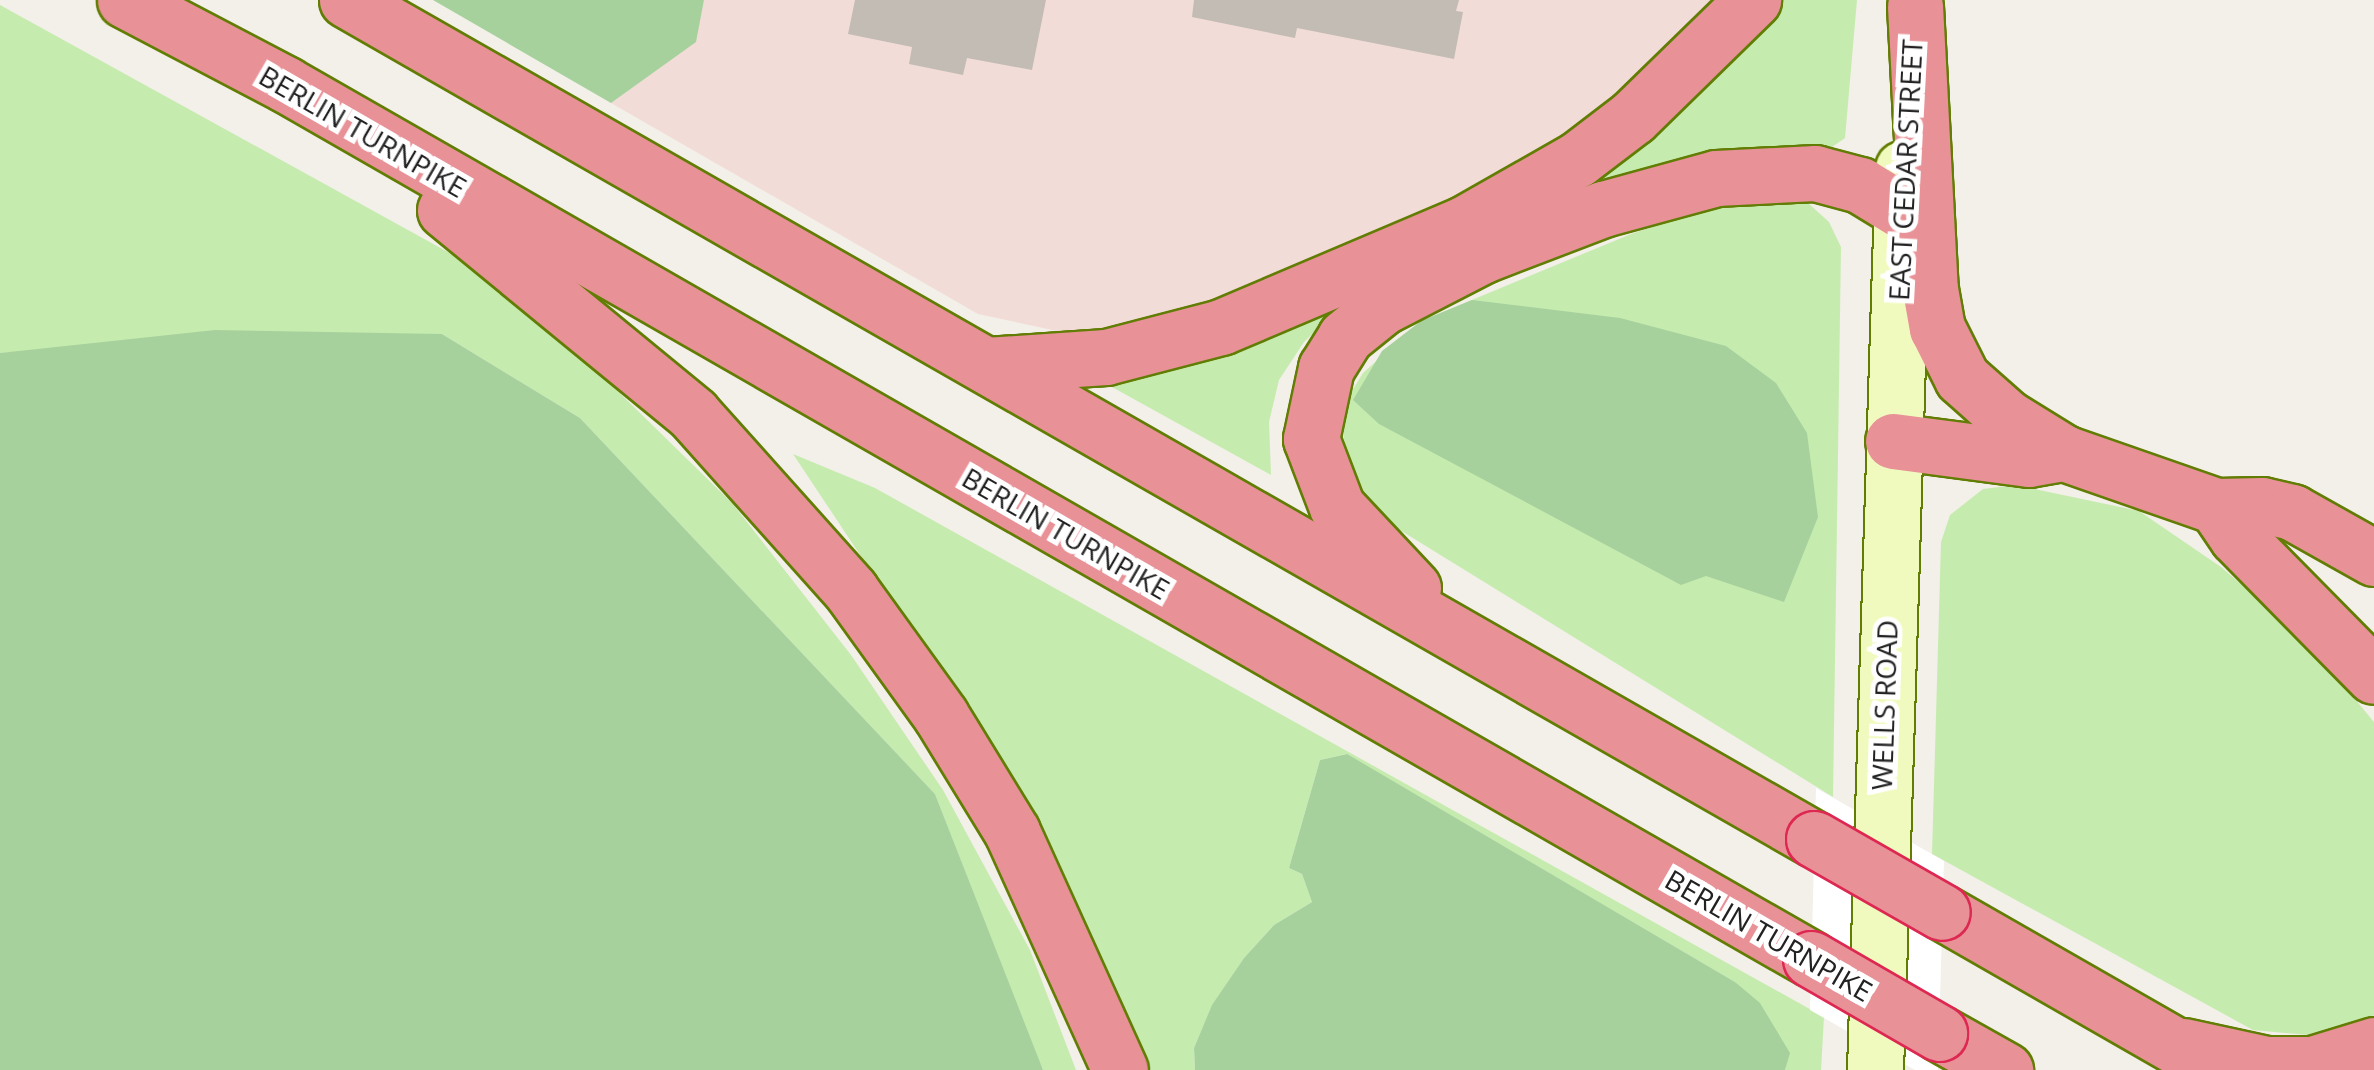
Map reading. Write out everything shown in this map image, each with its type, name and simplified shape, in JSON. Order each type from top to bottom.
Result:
[{"type":"highway","name":"BERLIN TURNPIKE","points":[[125,0],[285,84],[2005,1070]]},
{"type":"highway","points":[[347,0],[2218,1070]]},
{"type":"highway","points":[[1479,647],[1401,578],[1337,507],[1311,439],[1315,400],[1345,337],[1422,263],[1578,159],[1684,72],[1753,0]]},
{"type":"highway","points":[[1915,3],[1924,208],[1938,328],[1977,393],[2064,454],[2216,506],[2262,504],[2292,512],[2374,558]]},
{"type":"highway","points":[[285,84],[635,362],[693,414],[798,527],[910,670],[1012,832],[1120,1070]]},
{"type":"highway","points":[[986,365],[1089,359],[1159,346],[1288,302],[1716,178],[1815,173],[1860,185],[1901,210]]},
{"type":"highway","points":[[1893,441],[2030,458],[2064,454]]},
{"type":"highway","points":[[2216,506],[2237,537],[2374,676]]},
{"type":"highway","points":[[2168,1041],[2266,1064],[2312,1064],[2374,1045]]},
{"type":"main road","name":"EAST CEDAR STREET","points":[[1896,340],[1915,3]]},
{"type":"main road","name":"WELLS ROAD","points":[[1876,1070],[1896,340]]},
{"type":"shaded area","points":[[704,0],[1725,0],[1669,63],[1534,167],[1407,233],[1160,322],[1076,335],[978,314],[611,103],[695,42]]},
{"type":"green space","points":[[433,0],[704,0],[696,42],[611,103]]},
{"type":"green space","points":[[1776,0],[1857,0],[1845,138],[1832,147],[1791,149],[1536,222]]},
{"type":"green space","points":[[0,5],[475,267],[594,368],[732,503],[851,655],[943,790],[1030,950],[1076,1070],[1043,1070],[935,794],[580,418],[442,334],[0,353]]},
{"type":"green space","points":[[1784,197],[1808,203],[1829,222],[1841,247],[1833,797],[1369,511],[1352,481],[1343,434],[1350,394],[1363,373],[1421,321],[1631,234],[1715,206]]},
{"type":"green space","points":[[1472,300],[1620,318],[1726,346],[1776,383],[1807,433],[1818,517],[1784,602],[1706,576],[1681,585],[1379,424],[1353,400],[1382,351],[1421,321]]},
{"type":"green space","points":[[1344,303],[1304,342],[1279,380],[1269,422],[1271,475],[1112,387]]},
{"type":"green space","points":[[215,330],[442,334],[580,418],[935,794],[1043,1070],[0,1070],[0,353]]},
{"type":"green space","points":[[793,454],[875,488],[1824,1017],[1821,1070],[1785,1070],[1789,1053],[1735,982],[1346,754],[1320,760],[1289,868],[1302,874],[1312,902],[1274,925],[1244,958],[1212,1006],[1194,1048],[1195,1070],[1143,1070],[1025,803]]},
{"type":"green space","points":[[2016,485],[2139,511],[2221,567],[2305,639],[2374,722],[2374,1015],[2364,1027],[2320,1036],[2253,1030],[1932,854],[1941,542],[1950,515],[1983,489]]},
{"type":"green space","points":[[1347,754],[1735,982],[1760,1003],[1790,1053],[1785,1070],[1195,1070],[1194,1048],[1212,1005],[1244,958],[1274,925],[1312,902],[1302,874],[1289,868],[1320,760]]},
{"type":"pier","points":[[1816,788],[1944,861],[1938,1070],[1915,1070],[1810,1010]]},
{"type":"building","points":[[855,0],[1046,0],[1032,70],[967,58],[963,75],[909,64],[912,47],[848,34]]},
{"type":"building","points":[[1194,0],[1459,0],[1456,11],[1463,12],[1454,59],[1297,28],[1295,38],[1192,17]]}]
